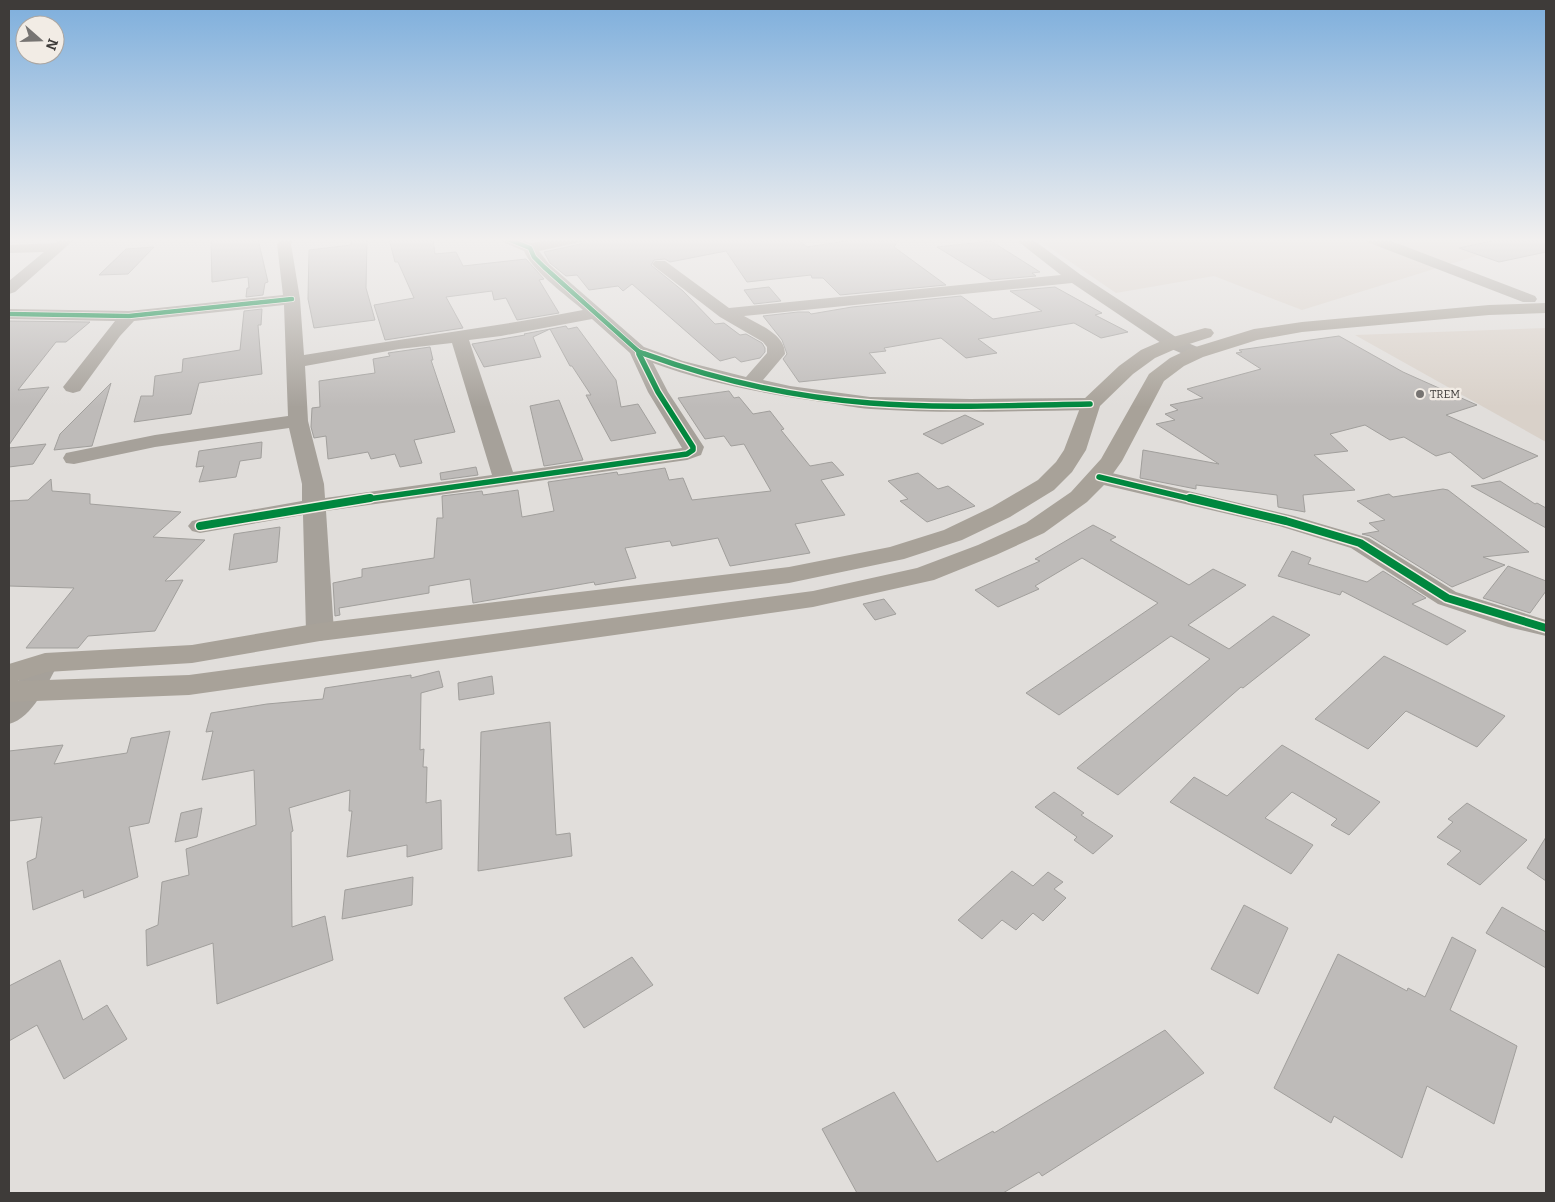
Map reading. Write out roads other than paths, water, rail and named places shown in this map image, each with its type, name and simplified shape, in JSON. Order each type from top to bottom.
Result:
[{"type":"main road","points":[[15,686],[45,663],[192,654],[320,632],[789,575],[895,554],[953,535],[1001,512],[1046,485],[1064,467],[1074,450],[1090,404],[1126,370],[1148,354],[1173,343],[1239,324],[1296,316],[1469,300],[1540,302]]},
{"type":"main road","points":[[15,686],[189,685],[813,599],[925,574],[987,550],[1035,528],[1079,496],[1099,477],[1111,461],[1156,378],[1178,362],[1196,353],[1254,335],[1302,327],[1480,311],[1540,302]]},
{"type":"street","points":[[291,295],[298,421],[313,484],[315,506],[320,632]]},
{"type":"street","points":[[575,295],[638,351],[676,365],[750,384],[790,392],[870,403],[970,405],[1090,404]]},
{"type":"street","points":[[702,295],[726,313],[769,338],[776,346],[776,354],[750,384]]},
{"type":"street","points":[[726,313],[905,295]]},
{"type":"street","points":[[1101,295],[1173,343],[1196,353]]},
{"type":"street","points":[[1522,295],[1540,302]]},
{"type":"street","points":[[9,314],[129,316],[292,299]]},
{"type":"street","points":[[295,362],[399,344],[501,331],[595,313]]},
{"type":"street","points":[[72,387],[114,332],[129,316]]},
{"type":"street","points":[[459,337],[505,480]]},
{"type":"street","points":[[200,526],[315,506],[687,454],[693,450],[693,447],[658,392],[638,351]]},
{"type":"street","points":[[74,458],[181,437],[298,421]]},
{"type":"street","points":[[1099,477],[1286,521],[1360,543],[1447,598],[1546,628]]},
{"type":"street","points":[[9,714],[15,686]]},
{"type":"place","name":"TREM","points":[[1420,394]]}]
